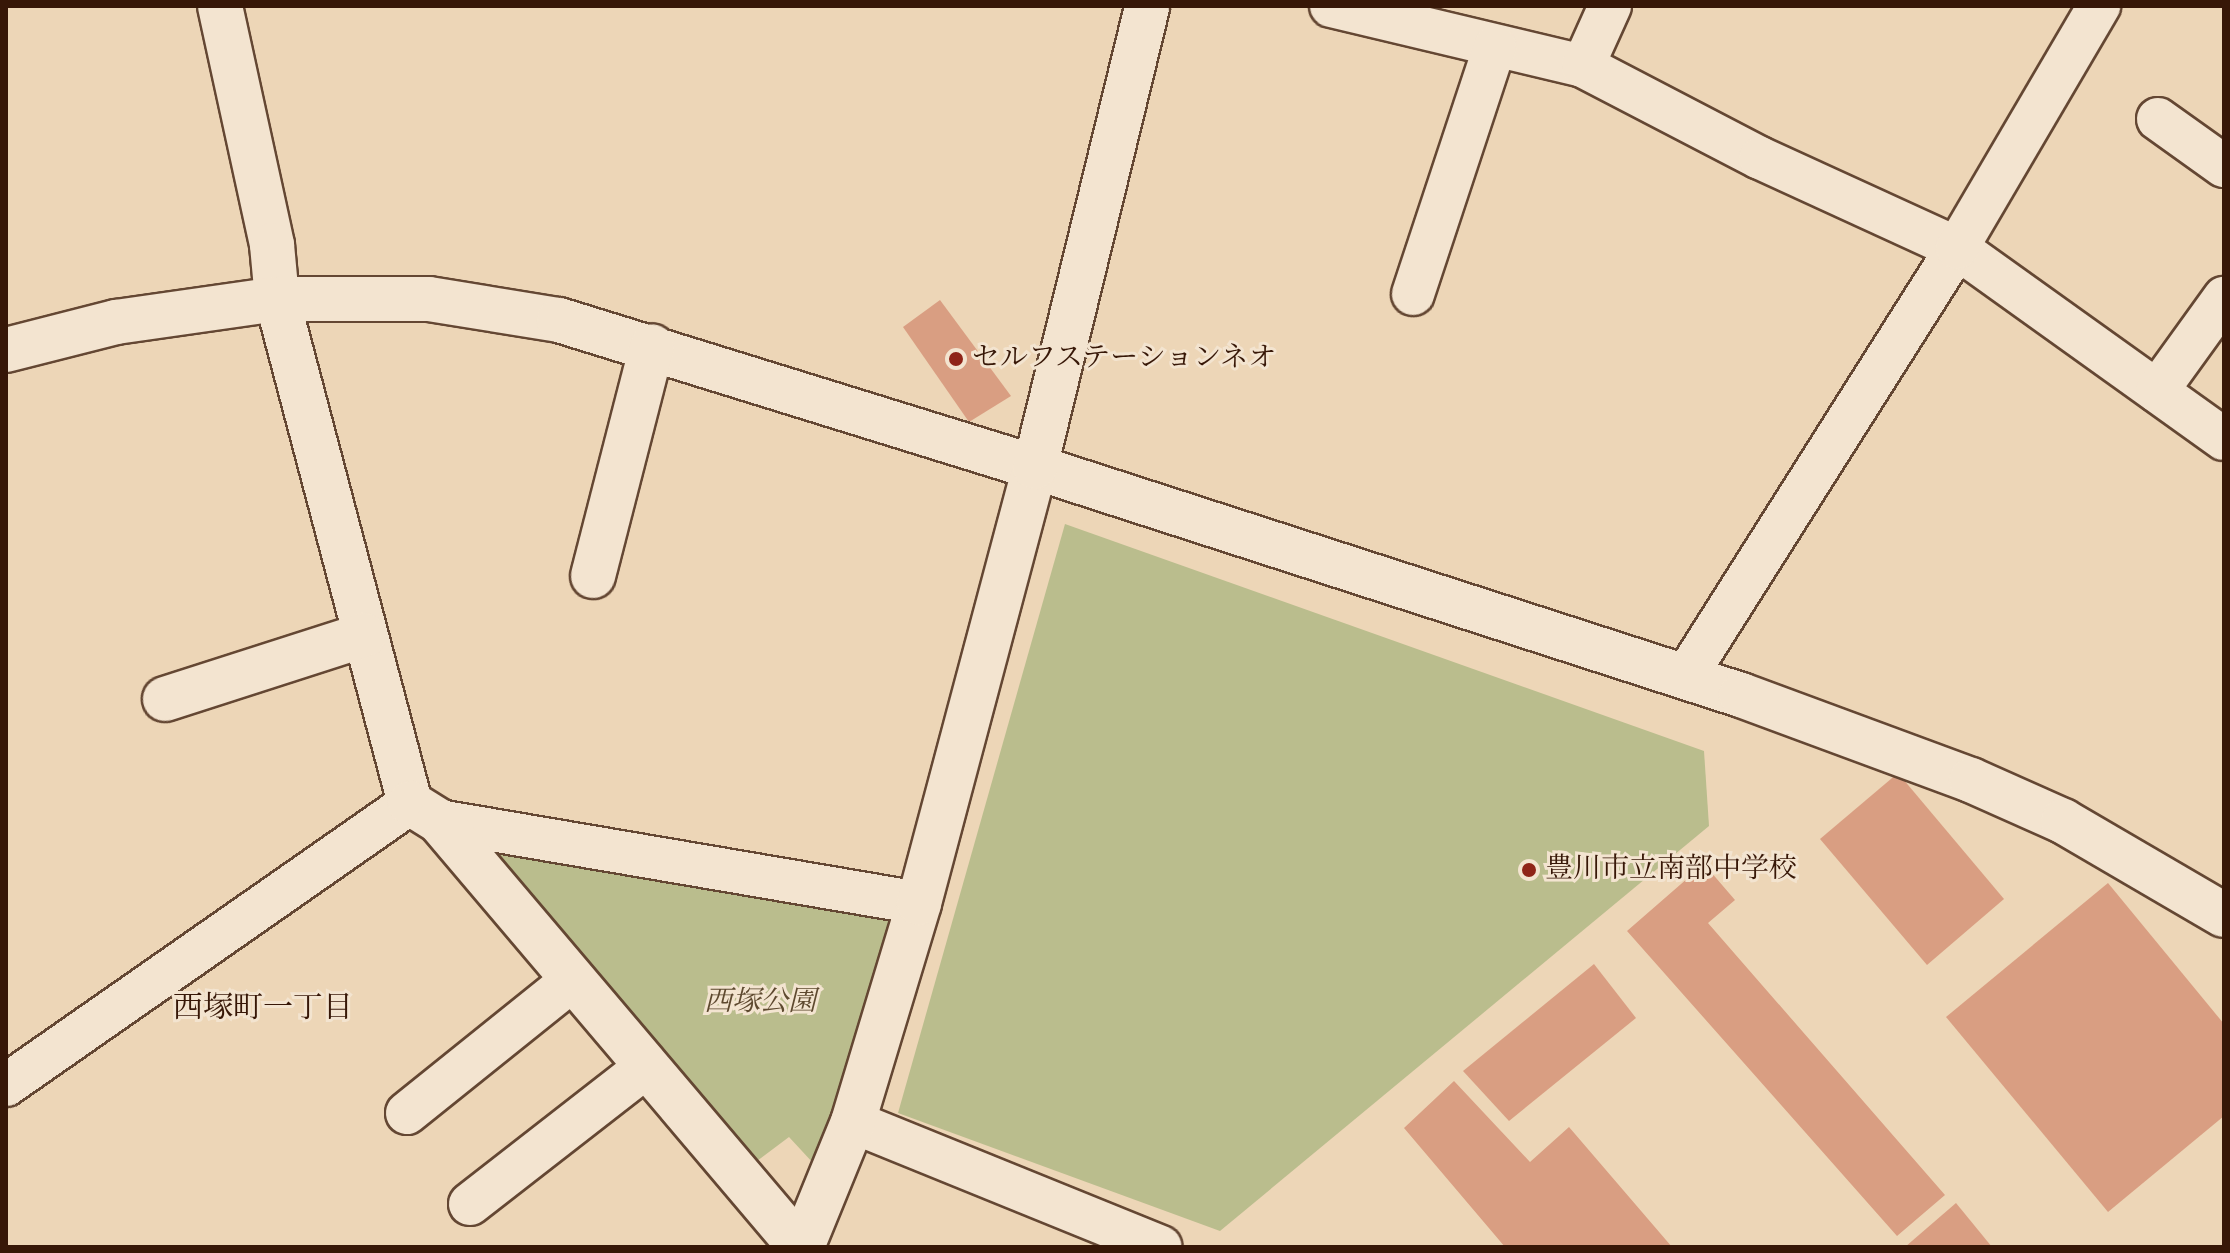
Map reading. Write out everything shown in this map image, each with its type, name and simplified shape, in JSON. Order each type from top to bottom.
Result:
[{"type":"street","points":[[220,6],[272,245],[277,299],[364,635],[424,812],[801,1247],[853,1122],[919,903],[1035,467],[1147,6]]},
{"type":"street","points":[[1331,6],[1583,66],[1760,158],[1957,248],[2224,439]]},
{"type":"street","points":[[1583,66],[1610,6]]},
{"type":"street","points":[[1686,676],[1957,248],[2099,6]]},
{"type":"street","points":[[1413,294],[1495,46]]},
{"type":"street","points":[[2158,119],[2224,166]]},
{"type":"street","points":[[2157,391],[2224,298]]},
{"type":"street","points":[[6,350],[116,322],[277,299],[429,299],[559,320],[652,346],[1686,676],[1971,780],[2063,821],[2224,915]]},
{"type":"street","points":[[593,576],[652,346]]},
{"type":"street","points":[[165,699],[364,635]]},
{"type":"street","points":[[6,1085],[424,812],[919,903]]},
{"type":"street","points":[[407,1113],[571,981]]},
{"type":"street","points":[[470,1204],[645,1068]]},
{"type":"street","points":[[853,1122],[1161,1247]]},
{"type":"green space","points":[[1065,524],[1704,751],[1709,826],[1220,1231],[898,1113]]},
{"type":"green space","name":"西塚公園","points":[[493,850],[890,909],[901,924],[859,1063],[814,1164],[789,1137],[753,1164],[483,865]]},
{"type":"building","points":[[940,300],[1011,396],[969,422],[903,327]]},
{"type":"building","points":[[1898,773],[2004,899],[1927,965],[1820,839]]},
{"type":"building","points":[[1704,864],[1735,900],[1708,923],[1945,1195],[1897,1236],[1627,931]]},
{"type":"building","points":[[2108,883],[2224,1024],[2224,1116],[2108,1212],[1946,1017]]},
{"type":"building","points":[[1594,964],[1636,1018],[1509,1121],[1463,1071]]},
{"type":"building","points":[[1454,1081],[1530,1162],[1569,1127],[1672,1247],[1505,1247],[1404,1128]]},
{"type":"building","points":[[1956,1203],[1992,1247],[1905,1247]]},
{"type":"place","name":"セルフステーションネオ","points":[[956,359]]},
{"type":"place","name":"豊川市立南部中学校","points":[[1529,870]]},
{"type":"district","name":"西塚町一丁目","points":[[263,1010]]}]
